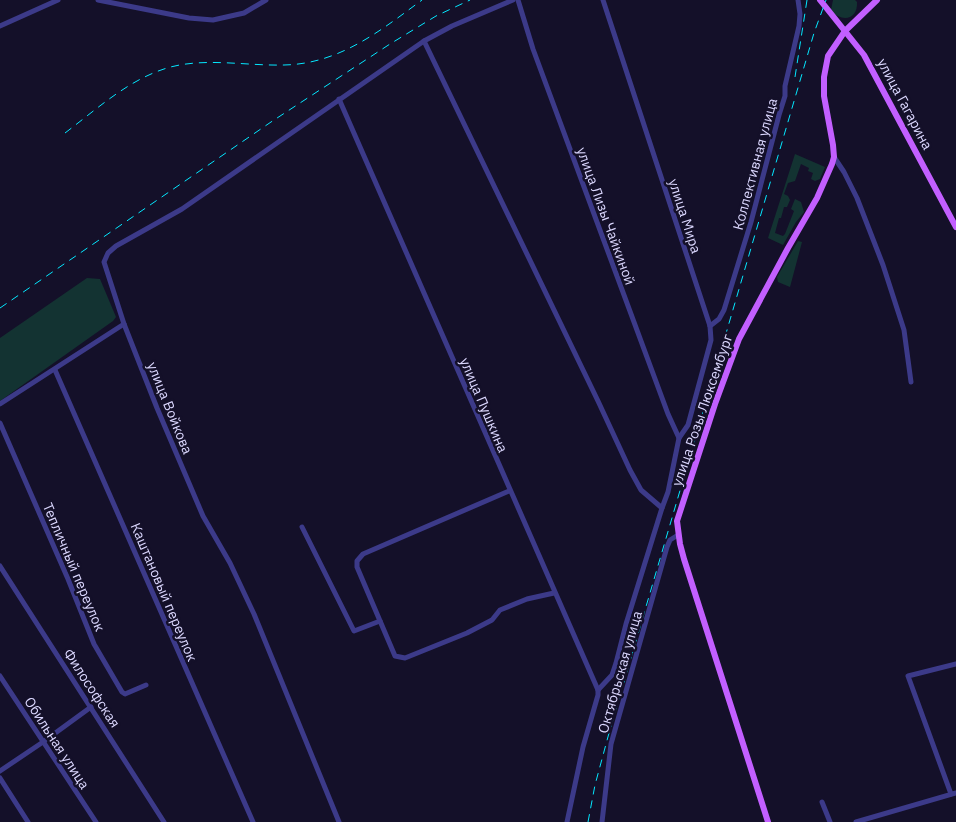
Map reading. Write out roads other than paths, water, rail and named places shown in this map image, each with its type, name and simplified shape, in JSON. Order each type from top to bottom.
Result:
[{"type":"main road","name":"улица Гагарина","points":[[820,0],[864,55],[956,227]]},
{"type":"main road","name":"улица Розы Люксембург","points":[[768,822],[684,559],[678,535],[678,521],[715,404],[739,339],[817,198],[834,157],[824,96],[824,77],[828,56],[845,31],[877,0]]},
{"type":"street","points":[[0,26],[58,0]]},
{"type":"street","points":[[98,0],[189,18],[213,20],[244,13],[266,0]]},
{"type":"street","points":[[339,99],[424,41],[452,26],[512,0]]},
{"type":"street","name":"улица Лизы Чайкиной","points":[[518,0],[533,49],[664,405],[678,438]]},
{"type":"street","name":"улица Мира","points":[[603,0],[710,326],[712,340],[688,425],[678,438]]},
{"type":"street","name":"Коллективная улица","points":[[710,326],[724,310],[751,222],[785,96],[785,86],[799,26],[798,0]]},
{"type":"street","points":[[424,41],[630,470],[641,490],[662,508]]},
{"type":"street","name":"улица Войкова","points":[[339,99],[182,209],[116,246],[108,253],[104,262],[124,324],[157,408],[203,516],[230,563],[254,614],[339,822]]},
{"type":"street","name":"улица Пушкина","points":[[339,99],[509,491],[598,690]]},
{"type":"street","points":[[834,157],[858,198],[883,264],[904,330],[911,382]]},
{"type":"street","points":[[0,404],[124,324]]},
{"type":"street","name":"Каштановый переулок","points":[[55,370],[253,822]]},
{"type":"street","name":"Тепличный переулок","points":[[0,423],[68,579],[94,644],[124,694],[146,684]]},
{"type":"street","points":[[567,822],[583,747],[598,690],[612,675],[616,663],[626,624],[668,492],[678,438]]},
{"type":"street","points":[[509,491],[363,554],[357,561],[357,567],[395,656],[405,658],[467,633],[492,620],[500,610],[527,599],[554,593]]},
{"type":"street","points":[[302,527],[354,631],[380,621]]},
{"type":"street","name":"Октябрьская улица","points":[[602,822],[611,744],[667,548],[670,540],[678,535]]},
{"type":"street","name":"Философская","points":[[0,566],[164,822]]},
{"type":"street","points":[[856,822],[955,793],[908,676],[956,664]]},
{"type":"street","name":"Обильная улица","points":[[0,676],[96,822]]},
{"type":"street","points":[[0,771],[91,707]]},
{"type":"street","points":[[0,778],[28,822]]},
{"type":"street","points":[[822,802],[830,822]]},
{"type":"railway","points":[[65,133],[113,96],[153,73],[167,68],[195,63],[284,65],[323,59],[358,44],[422,0]]},
{"type":"railway","points":[[0,308],[271,122],[390,44],[436,16],[470,0]]},
{"type":"railway","points":[[795,77],[807,0]]},
{"type":"railway","points":[[588,822],[595,785],[609,733],[814,33],[826,0]]}]
